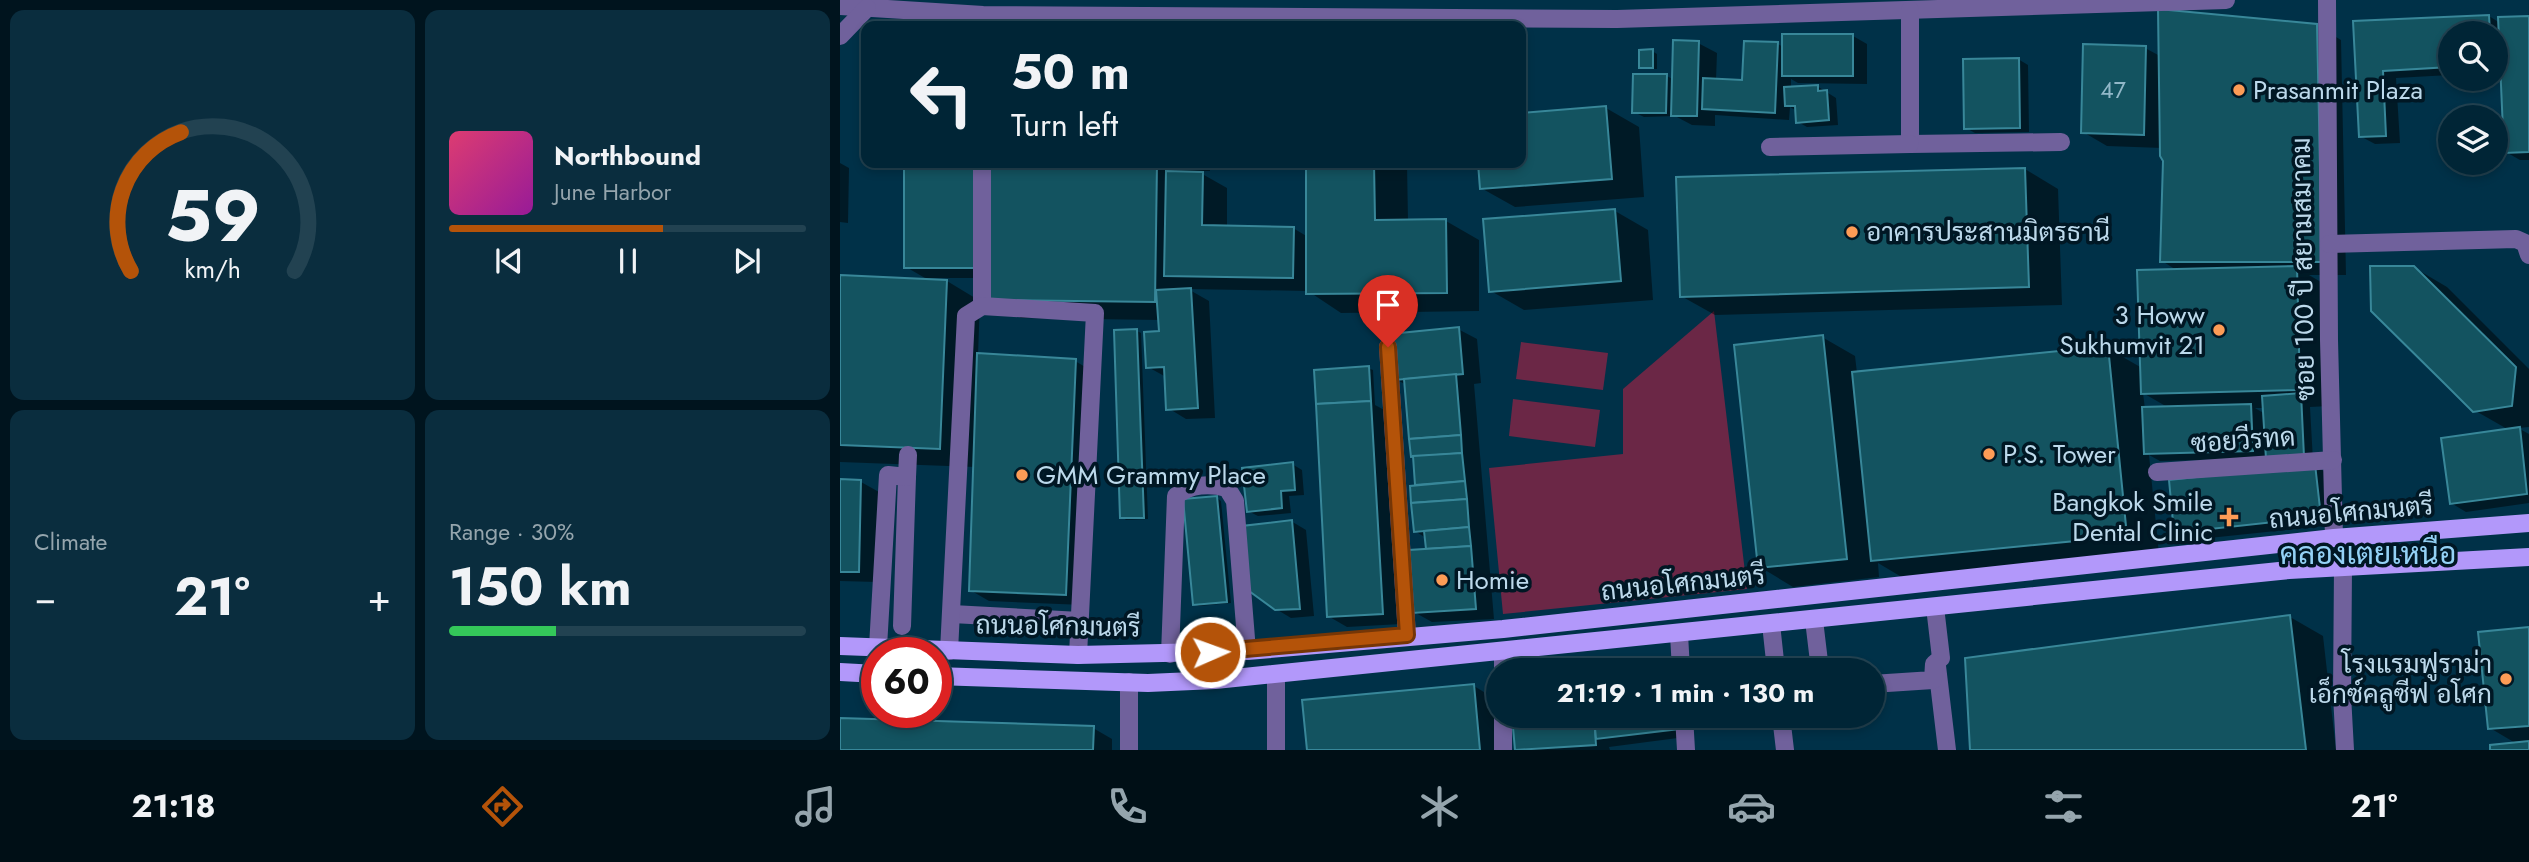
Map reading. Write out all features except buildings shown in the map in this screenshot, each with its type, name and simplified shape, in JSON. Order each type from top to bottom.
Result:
[{"type":"main road","name":"ถนนอโศกมนตรี","points":[[952,650],[1078,655],[1247,651],[1407,635],[1503,629],[2334,538],[2529,523]]},
{"type":"main road","name":"ถนนอโศกมนตรี","points":[[1529,658],[1679,635],[1936,607],[2343,567],[2529,557]]},
{"type":"main road","name":"ถนนอโศกมนตรี","points":[[840,646],[861,647]]},
{"type":"main road","name":"ถนนอโศกมนตรี","points":[[952,676],[1129,682],[1486,663]]},
{"type":"main road","points":[[840,672],[861,673]]},
{"type":"street","points":[[840,6],[924,10],[983,20],[1617,19],[1920,7],[2226,0]]},
{"type":"street","name":"ซอย 100 ปี สยามสมาคม","points":[[2327,0],[2334,538]]},
{"type":"street","points":[[1910,144],[1920,7]]},
{"type":"street","points":[[840,36],[867,8]]},
{"type":"street","points":[[1770,147],[2061,142]]},
{"type":"street","points":[[982,168],[982,306]]},
{"type":"street","points":[[2329,244],[2516,239],[2525,243],[2529,256]]},
{"type":"street","points":[[951,637],[966,316],[982,306],[1095,313],[1078,655]]},
{"type":"street","points":[[1388,347],[1407,635]]},
{"type":"street","points":[[902,626],[908,455]]},
{"type":"street","name":"ซอยวีรทด","points":[[2157,472],[2333,460]]},
{"type":"street","points":[[879,637],[888,475],[907,477]]},
{"type":"street","points":[[1170,654],[1176,496],[1185,489],[1215,484],[1227,488],[1235,501],[1247,651]]},
{"type":"street","points":[[2343,567],[2342,695],[2345,750]]},
{"type":"street","points":[[1885,684],[1930,682],[1935,676],[1934,665],[1941,657],[1936,607]]},
{"type":"street","points":[[953,614],[1080,621]]},
{"type":"street","points":[[1814,620],[1819,658]]},
{"type":"street","points":[[1771,624],[1775,658]]},
{"type":"street","points":[[1679,635],[1680,658]]},
{"type":"street","points":[[1937,662],[1947,750]]},
{"type":"street","points":[[1276,674],[1276,750]]},
{"type":"street","points":[[1129,682],[1129,750]]},
{"type":"street","points":[[1503,728],[1503,750]]},
{"type":"street","points":[[1685,728],[1686,750]]},
{"type":"street","points":[[1782,728],[1785,750]]},
{"type":"shaded area","points":[[1714,311],[1747,589],[1503,614],[1489,468],[1623,454],[1623,389]]},
{"type":"shaded area","points":[[1521,342],[1608,353],[1603,390],[1516,379]]},
{"type":"shaded area","points":[[1513,399],[1600,410],[1595,447],[1509,436]]},
{"type":"place","name":"Prasanmit Plaza","points":[[2239,90]]},
{"type":"place","name":"อาคารประสานมิตรธานี","points":[[1852,232]]},
{"type":"place","name":"3 Howw Sukhumvit 21","points":[[2219,330]]},
{"type":"place","name":"P.S. Tower","points":[[1989,454]]},
{"type":"place","name":"GMM Grammy Place","points":[[1022,475]]},
{"type":"place","name":"Bangkok Smile Dental Clinic","points":[[2229,517]]},
{"type":"place","name":"Homie","points":[[1442,580]]},
{"type":"place","name":"โรงแรมฟูราม่า เอ็กซ์คลูซีฟ อโศก","points":[[2506,679]]},
{"type":"district","name":"คลองเตยเหนือ","points":[[2368,554]]},
{"type":"route","points":[[1210,652],[1247,651],[1407,635],[1388,347]]}]
